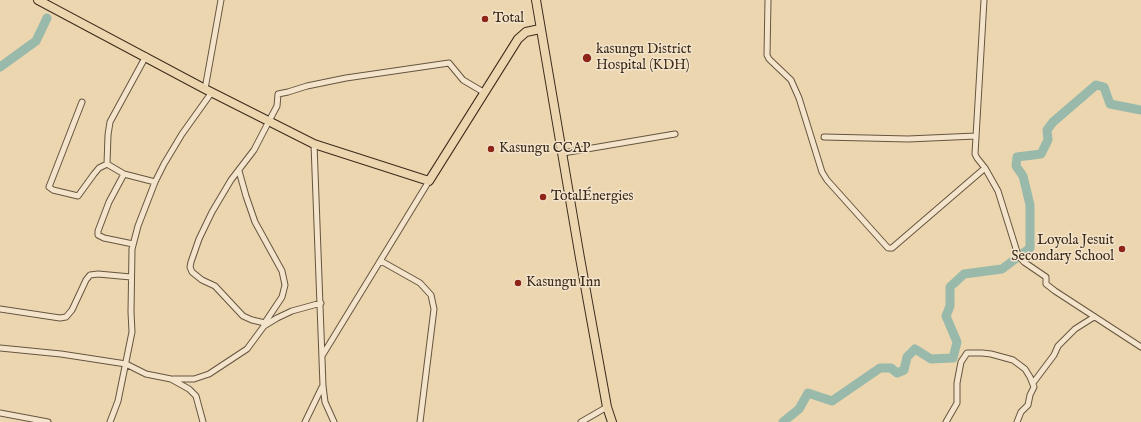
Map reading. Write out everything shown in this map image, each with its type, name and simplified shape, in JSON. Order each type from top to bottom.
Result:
[{"type":"main road","points":[[38,0],[269,122],[314,144],[429,181],[522,35],[540,29]]},
{"type":"main road","points":[[536,0],[607,406],[612,422]]},
{"type":"street","points":[[110,422],[118,401],[132,332],[131,277],[134,244],[145,207],[155,182],[174,146],[209,90],[220,0]]},
{"type":"street","points":[[768,0],[769,59],[791,80],[799,98],[822,172],[827,180],[888,248],[892,248],[985,168]]},
{"type":"street","points":[[984,0],[975,154],[998,191],[1012,239],[1021,258],[1046,277],[1046,284],[1141,347]]},
{"type":"street","points":[[107,164],[110,122],[146,56]]},
{"type":"street","points":[[320,303],[292,311],[264,324],[243,316],[214,286],[202,280],[192,272],[190,267],[199,239],[212,212],[231,180],[240,171],[254,150],[277,106],[278,94],[346,78],[442,63],[449,63],[463,80],[485,93]]},
{"type":"street","points":[[82,102],[49,187],[53,190],[78,196],[99,168],[107,164]]},
{"type":"street","points":[[563,153],[675,134]]},
{"type":"street","points":[[824,136],[908,139],[976,136]]},
{"type":"street","points":[[314,144],[323,386],[325,402],[334,422]]},
{"type":"street","points":[[107,164],[124,174],[155,182]]},
{"type":"street","points":[[0,348],[60,354],[126,364],[146,374],[171,379],[194,379],[209,374],[247,349],[282,297],[285,285],[282,271],[255,222],[246,196],[240,171]]},
{"type":"street","points":[[124,174],[109,202],[98,231],[98,235],[104,238],[134,244]]},
{"type":"street","points":[[322,357],[429,181]]},
{"type":"street","points":[[381,261],[420,283],[431,295],[434,309],[420,422]]},
{"type":"street","points":[[0,309],[60,318],[66,317],[72,310],[86,280],[90,275],[98,274],[131,277]]},
{"type":"street","points":[[1033,383],[1054,355],[1058,346],[1075,329],[1094,317]]},
{"type":"street","points":[[946,422],[957,403],[959,367],[967,354],[991,354],[1013,360],[1025,369],[1034,387],[1030,395],[1028,405],[1021,412],[1016,422]]},
{"type":"street","points":[[171,379],[189,389],[196,396],[203,422]]},
{"type":"street","points":[[305,422],[323,386]]},
{"type":"street","points":[[581,422],[607,406]]},
{"type":"street","points":[[0,413],[48,422]]},
{"type":"waterway","points":[[0,67],[36,41],[47,18]]},
{"type":"waterway","points":[[783,422],[799,409],[808,393],[832,401],[880,368],[891,368],[897,373],[904,370],[907,357],[915,349],[931,359],[953,358],[957,342],[946,316],[950,306],[950,287],[964,274],[1002,269],[1030,248],[1030,205],[1023,176],[1016,166],[1017,157],[1041,154],[1048,140],[1047,130],[1053,122],[1096,85],[1104,87],[1110,104],[1141,110]]},
{"type":"place","name":"Total","points":[[485,19]]},
{"type":"place","name":"kasungu District Hospital (KDH)","points":[[587,58]]},
{"type":"place","name":"Kasungu CCAP","points":[[491,149]]},
{"type":"place","name":"TotalÉnergies","points":[[543,197]]},
{"type":"place","name":"Loyola Jesuit Secondary School","points":[[1122,249]]},
{"type":"place","name":"Kasungu Inn","points":[[518,283]]}]
